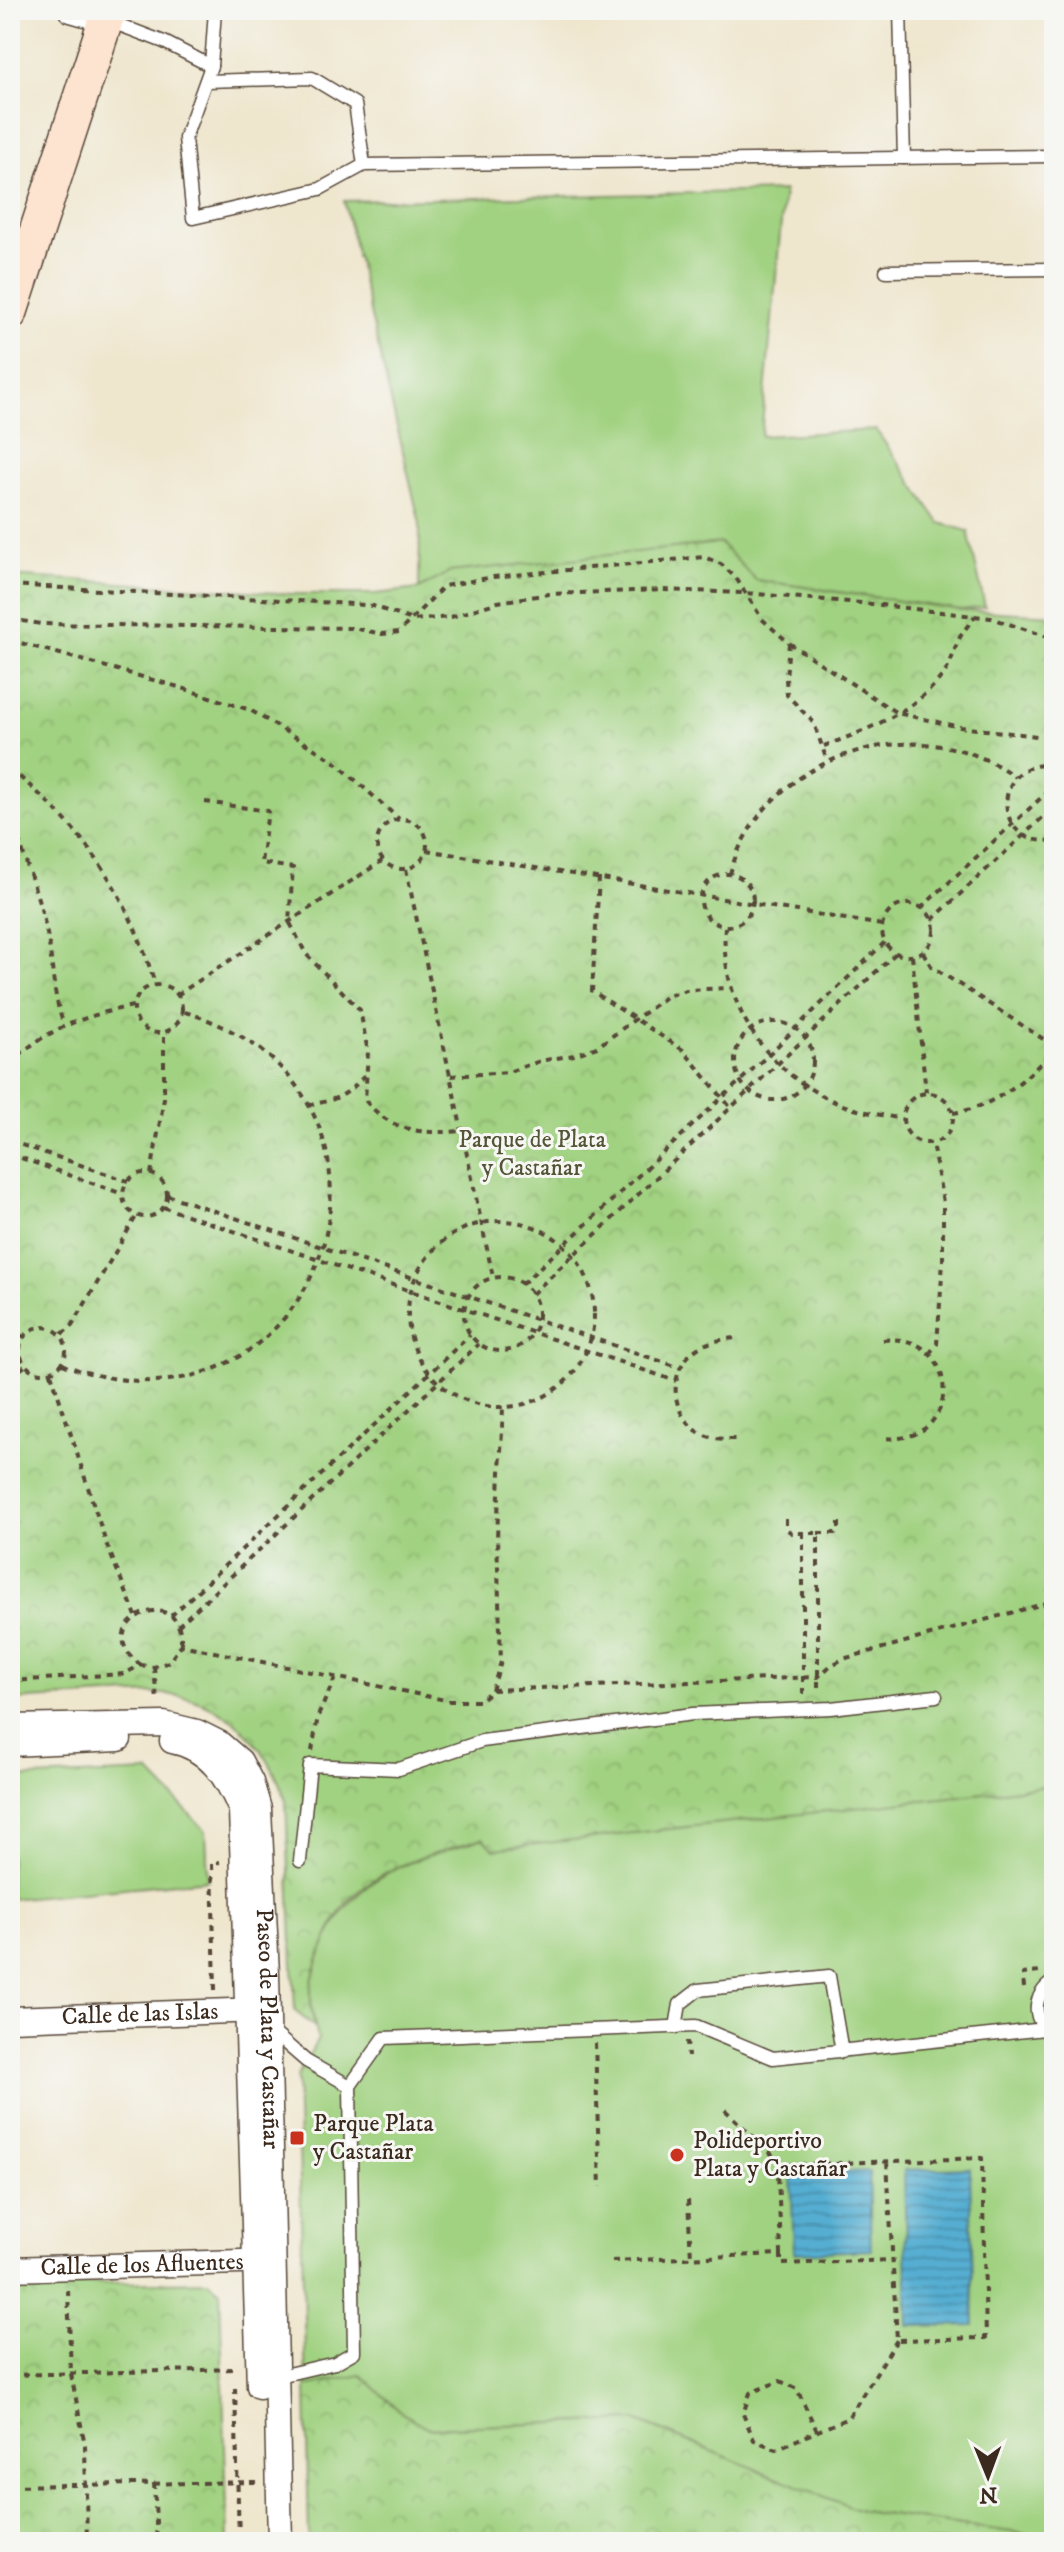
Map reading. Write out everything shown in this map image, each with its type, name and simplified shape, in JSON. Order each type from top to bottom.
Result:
[{"type":"main road","points":[[10,313],[107,15]]},
{"type":"street","points":[[71,10],[107,15]]},
{"type":"street","name":"Paseo de Plata y Castañar","points":[[10,1727],[164,1724],[219,1743],[240,1761],[251,1782],[259,1809],[263,2261],[267,2373],[280,2542]]},
{"type":"street","name":"Paseo de Plata y Castañar","points":[[10,1744],[161,1739],[187,1744],[205,1755],[220,1770],[241,1810],[261,2016]]},
{"type":"street","name":"Calle de las Islas","points":[[10,2019],[261,2016]]},
{"type":"street","name":"Calle de los Afluentes","points":[[10,2269],[263,2261]]},
{"type":"street","name":"Paseo de Plata y Castañar","points":[[265,2542],[263,2482],[267,2373]]},
{"type":"lane","points":[[215,10],[211,66],[185,138],[193,218],[320,189],[364,165],[1054,156]]},
{"type":"lane","points":[[900,10],[904,158]]},
{"type":"lane","points":[[107,15],[211,66]]},
{"type":"lane","points":[[206,81],[312,78],[355,104],[364,165]]},
{"type":"lane","points":[[886,271],[1054,269]]},
{"type":"lane","points":[[300,1861],[310,1765],[399,1769],[482,1741],[693,1714],[860,1706],[936,1696]]},
{"type":"lane","points":[[676,2027],[680,2004],[698,1990],[829,1976],[842,2052]]},
{"type":"lane","points":[[1049,2033],[1037,2017],[1037,2000],[1054,1981]]},
{"type":"lane","points":[[261,2016],[306,2061],[350,2086]]},
{"type":"lane","points":[[267,2373],[335,2363],[354,2352],[350,2086],[384,2038],[696,2026],[773,2058],[1049,2033]]},
{"type":"path","points":[[10,619],[85,625],[353,628],[382,634],[399,632],[444,586],[493,577],[704,557],[721,564],[736,578],[762,619],[789,643],[897,713],[960,727],[1054,738]]},
{"type":"path","points":[[10,585],[363,605],[412,620],[451,617],[498,602],[549,594],[663,590],[744,593],[991,618],[1054,639]]},
{"type":"path","points":[[824,746],[862,732],[922,696],[943,675],[955,654],[959,639],[975,616]]},
{"type":"path","points":[[10,640],[250,710],[333,760],[399,819]]},
{"type":"path","points":[[789,643],[787,695],[814,723],[827,761]]},
{"type":"path","points":[[730,874],[749,834],[764,812],[786,788],[827,761],[899,742],[933,744],[973,754],[1015,777]]},
{"type":"path","points":[[1054,766],[1033,766],[1015,777],[1005,804],[1012,824],[1024,835],[1035,840],[1054,840]]},
{"type":"path","points":[[10,769],[58,810],[102,865],[135,927],[155,984]]},
{"type":"path","points":[[921,908],[1054,786]]},
{"type":"path","points":[[205,802],[268,811],[261,863],[293,868],[289,921],[306,954],[360,1010],[368,1052],[365,1100],[377,1114],[404,1129],[420,1133],[462,1131]]},
{"type":"path","points":[[10,804],[15,831],[46,928],[55,1000],[64,1025]]},
{"type":"path","points":[[932,920],[1054,807]]},
{"type":"path","points":[[408,820],[421,828],[426,850],[421,861],[397,870],[382,861],[376,845],[377,836],[390,821],[408,820]]},
{"type":"path","points":[[426,850],[882,925]]},
{"type":"path","points":[[177,995],[382,861]]},
{"type":"path","points":[[406,869],[493,1277]]},
{"type":"path","points":[[730,874],[748,884],[753,894],[753,904],[742,922],[725,927],[705,916],[700,896],[703,886],[710,879],[730,874]]},
{"type":"path","points":[[599,878],[592,991],[683,1050],[731,1108]]},
{"type":"path","points":[[904,905],[921,908],[932,920],[934,936],[923,952],[912,956],[896,953],[885,942],[882,925],[887,915],[904,905]]},
{"type":"path","points":[[725,927],[723,954],[730,988],[767,1056],[805,1085],[849,1108],[902,1119]]},
{"type":"path","points":[[522,1284],[740,1082],[885,942]]},
{"type":"path","points":[[923,952],[931,966],[1054,1047],[1011,1091],[982,1106],[953,1113]]},
{"type":"path","points":[[532,1294],[896,953]]},
{"type":"path","points":[[912,956],[926,1092]]},
{"type":"path","points":[[155,984],[172,989],[177,995],[182,1011],[175,1026],[164,1032],[143,1029],[134,1015],[133,1006],[141,992],[155,984]]},
{"type":"path","points":[[451,1076],[508,1072],[540,1061],[574,1055],[597,1047],[667,996],[686,990],[730,988]]},
{"type":"path","points":[[10,1064],[36,1041],[64,1025],[133,1006]]},
{"type":"path","points":[[62,1364],[110,1379],[134,1382],[159,1381],[207,1371],[250,1349],[270,1334],[301,1296],[320,1259],[331,1204],[331,1180],[320,1132],[308,1105],[283,1069],[255,1045],[224,1026],[182,1011]]},
{"type":"path","points":[[773,1022],[795,1029],[805,1039],[813,1061],[812,1071],[805,1085],[794,1095],[764,1100],[740,1082],[735,1052],[739,1042],[751,1030],[773,1022]]},
{"type":"path","points":[[151,1174],[164,1098],[164,1032]]},
{"type":"path","points":[[308,1105],[336,1100],[351,1092],[366,1073]]},
{"type":"path","points":[[926,1092],[946,1099],[953,1113],[951,1130],[943,1139],[932,1143],[918,1142],[907,1132],[902,1119],[905,1106],[914,1097],[926,1092]]},
{"type":"path","points":[[10,1141],[128,1181]]},
{"type":"path","points":[[929,1354],[937,1344],[943,1262],[943,1202],[932,1143]]},
{"type":"path","points":[[10,1154],[123,1194]]},
{"type":"path","points":[[151,1174],[160,1179],[167,1195],[163,1207],[154,1215],[137,1215],[125,1204],[123,1194],[128,1181],[136,1175],[151,1174]]},
{"type":"path","points":[[167,1195],[681,1368]]},
{"type":"path","points":[[163,1207],[676,1381]]},
{"type":"path","points":[[61,1335],[72,1326],[137,1215]]},
{"type":"path","points":[[515,1221],[547,1232],[574,1256],[586,1275],[593,1299],[595,1317],[587,1351],[567,1380],[553,1391],[521,1405],[503,1407],[468,1401],[437,1382],[417,1356],[407,1323],[410,1290],[426,1257],[451,1234],[482,1222],[515,1221]]},
{"type":"path","points":[[493,1277],[507,1277],[522,1284],[532,1294],[538,1308],[533,1333],[522,1345],[509,1350],[494,1350],[479,1344],[465,1324],[464,1309],[468,1296],[481,1282],[493,1277]]},
{"type":"path","points":[[10,1326],[24,1338]]},
{"type":"path","points":[[45,1327],[61,1335],[67,1352],[62,1364],[51,1373],[41,1374],[25,1366],[20,1349],[24,1338],[36,1328],[45,1327]]},
{"type":"path","points":[[171,1616],[470,1335]]},
{"type":"path","points":[[734,1338],[700,1346],[690,1354],[676,1381],[677,1403],[690,1425],[713,1438],[735,1439]]},
{"type":"path","points":[[883,1340],[905,1340],[916,1344],[929,1354],[941,1370],[944,1382],[944,1394],[929,1426],[908,1438],[884,1438]]},
{"type":"path","points":[[178,1626],[479,1344]]},
{"type":"path","points":[[10,1377],[25,1366]]},
{"type":"path","points":[[51,1373],[106,1543],[136,1616]]},
{"type":"path","points":[[181,1645],[450,1701],[479,1701],[492,1690],[501,1662],[497,1537],[503,1407]]},
{"type":"path","points":[[786,1519],[786,1529],[792,1533],[835,1533],[839,1530],[839,1519]]},
{"type":"path","points":[[803,1533],[803,1709]]},
{"type":"path","points":[[818,1533],[818,1708]]},
{"type":"path","points":[[492,1690],[818,1677],[843,1659],[1054,1601]]},
{"type":"path","points":[[151,1610],[171,1616],[178,1626],[181,1645],[169,1662],[154,1667],[141,1665],[132,1658],[125,1644],[126,1628],[136,1616],[151,1610]]},
{"type":"path","points":[[10,1681],[124,1674],[141,1665]]},
{"type":"path","points":[[154,1667],[157,1701]]},
{"type":"path","points":[[310,1765],[318,1716],[335,1678]]},
{"type":"path","points":[[215,1992],[212,1863],[220,1862]]},
{"type":"path","points":[[594,2029],[600,2187]]},
{"type":"path","points":[[725,2110],[783,2165],[982,2158],[986,2338],[897,2340]]},
{"type":"path","points":[[817,2431],[797,2389],[780,2381],[750,2393],[743,2414],[754,2440],[776,2449],[848,2418],[897,2340],[887,2161]]},
{"type":"path","points":[[783,2165],[778,2172],[781,2264],[893,2260]]},
{"type":"path","points":[[688,2200],[691,2258]]},
{"type":"path","points":[[612,2261],[781,2254]]},
{"type":"path","points":[[68,2281],[71,2374],[85,2445],[87,2542]]},
{"type":"path","points":[[10,2375],[267,2373]]},
{"type":"path","points":[[235,2383],[239,2542]]},
{"type":"path","points":[[10,2486],[263,2482]]},
{"type":"path","points":[[154,2483],[157,2542]]},
{"type":"green space","points":[[784,191],[761,436],[876,430],[940,523],[968,531],[985,607],[961,610],[756,580],[419,588],[420,524],[344,201]]},
{"type":"green space","name":"Parque de Plata y Castañar","points":[[720,543],[756,580],[961,610],[1054,615],[1054,1785],[494,1849],[483,1838],[423,1857],[403,1864],[366,1885],[338,1915],[312,1978],[311,2006],[315,2027],[295,2011],[286,1801],[268,1761],[242,1728],[207,1705],[164,1694],[10,1700],[10,576],[292,594],[375,594],[419,589],[450,572]]},
{"type":"green space","points":[[149,1772],[206,1831],[208,1880],[10,1899],[10,1778]]},
{"type":"green space","name":"Polideportivo Plata y Castañar","points":[[1054,1785],[1054,2538],[860,2511],[635,2420],[428,2428],[402,2413],[361,2376],[306,2386],[297,2077],[318,2039],[311,1991],[319,1957],[338,1918],[370,1884],[411,1862],[484,1838],[494,1848]]},
{"type":"green space","points":[[208,2281],[220,2291],[228,2542],[10,2542],[10,2285]]},
{"type":"green space","points":[[361,2375],[402,2413],[428,2428],[635,2420],[860,2511],[1054,2538],[1054,2542],[309,2542],[306,2386]]},
{"type":"water","points":[[970,2168],[974,2325],[908,2326],[904,2170]]},
{"type":"water","points":[[869,2171],[871,2250],[794,2253],[791,2174]]},
{"type":"place","name":"Parque Plata y Castañar","points":[[297,2138]]},
{"type":"place","name":"Polideportivo Plata y Castañar","points":[[677,2155]]}]
